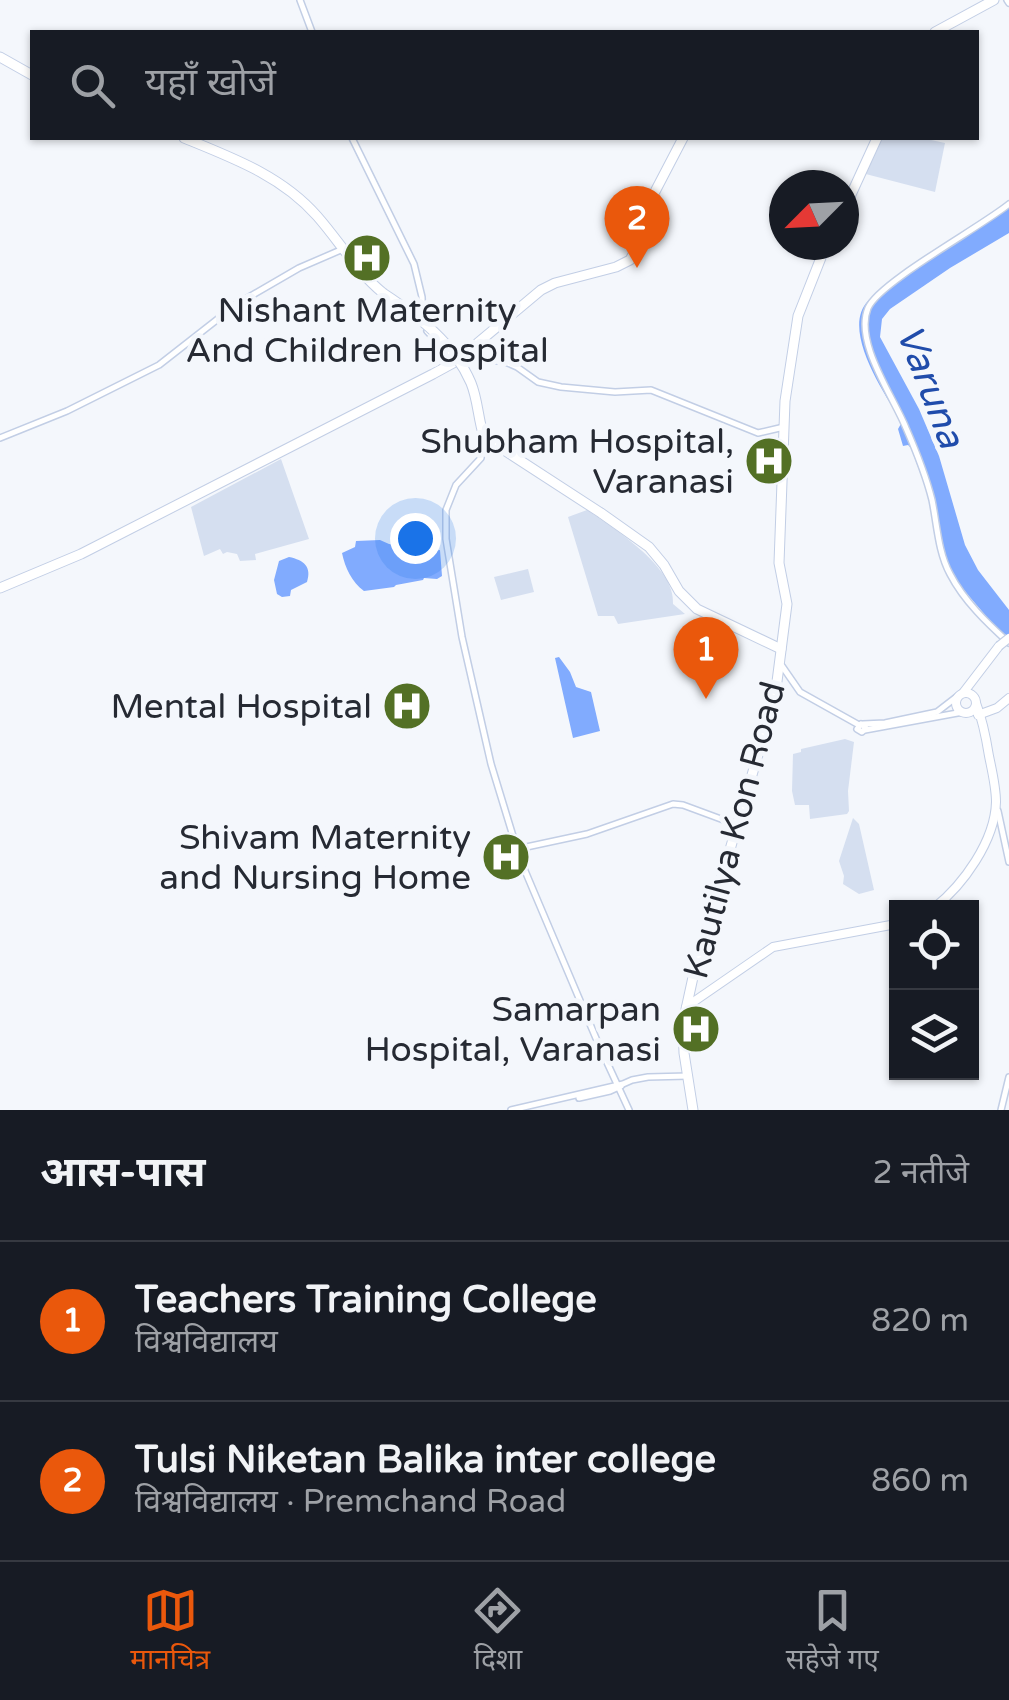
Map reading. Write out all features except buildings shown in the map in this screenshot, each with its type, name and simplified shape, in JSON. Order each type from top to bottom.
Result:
[{"type":"highway","points":[[935,30],[992,0]]},
{"type":"highway","points":[[0,56],[30,72]]},
{"type":"highway","points":[[189,140],[252,165],[276,181],[311,210],[375,286],[425,322],[452,352],[472,386],[484,436],[653,552],[691,605],[781,655]]},
{"type":"highway","points":[[197,140],[243,158],[313,206],[346,253]]},
{"type":"highway","points":[[0,588],[111,540],[461,361],[471,348],[553,284],[616,268],[632,258],[648,207],[683,140]]},
{"type":"highway","points":[[859,173],[874,140]]},
{"type":"highway","points":[[781,655],[787,604],[779,563],[791,356],[796,324],[821,260]]},
{"type":"highway","points":[[781,655],[790,604],[782,564],[787,411],[802,307]]},
{"type":"highway","name":"Kautilya Kon Road","points":[[695,1110],[682,1031],[734,826],[772,712],[781,655]]},
{"type":"highway","name":"Kautilya Kon Road","points":[[688,1004],[685,1038],[695,1110]]},
{"type":"main road","points":[[943,900],[963,881],[978,858],[996,800],[988,746],[972,714],[956,704],[1006,642]]},
{"type":"main road","points":[[972,714],[979,671]]},
{"type":"main road","points":[[961,694],[968,693],[975,700]]},
{"type":"main road","points":[[972,714],[998,708],[1009,698]]},
{"type":"main road","points":[[688,1004],[773,947],[889,925]]},
{"type":"street","points":[[300,0],[311,30]]},
{"type":"street","points":[[353,140],[414,264],[423,322]]},
{"type":"street","points":[[1006,642],[971,605],[948,569],[922,470],[864,333],[868,310],[876,298],[1009,204]]},
{"type":"street","points":[[0,438],[159,365],[237,304],[312,262],[346,253],[374,291],[423,322],[461,361],[480,436],[576,493],[604,515]]},
{"type":"street","points":[[461,361],[503,362],[538,382],[561,387],[616,392],[651,390],[758,433],[784,427]]},
{"type":"street","points":[[484,437],[481,458],[456,485],[448,501],[446,539],[462,638],[483,734],[518,850],[630,1110]]},
{"type":"street","points":[[781,655],[800,692],[862,726],[972,714]]},
{"type":"street","points":[[862,726],[937,712],[961,694]]},
{"type":"street","points":[[996,800],[1009,862]]},
{"type":"street","points":[[518,850],[588,836],[670,807],[688,809],[734,826]]},
{"type":"street","points":[[1000,822],[1009,849]]},
{"type":"street","points":[[524,1110],[632,1080],[688,1076]]},
{"type":"street","points":[[1001,1110],[1009,1078]]},
{"type":"street","points":[[511,1110],[620,1086]]},
{"type":"shaded area","points":[[876,140],[945,143],[935,192],[859,170]]},
{"type":"shaded area","points":[[281,459],[309,539],[255,554],[256,560],[240,561],[237,554],[223,554],[220,549],[204,556],[191,507]]},
{"type":"shaded area","points":[[587,510],[654,563],[665,576],[673,604],[685,614],[618,624],[614,616],[598,616],[568,517]]},
{"type":"shaded area","points":[[528,569],[534,592],[501,600],[494,577]]},
{"type":"shaded area","points":[[845,739],[854,742],[849,811],[810,819],[809,805],[795,805],[793,754]]},
{"type":"shaded area","points":[[853,818],[859,824],[874,890],[859,894],[843,884],[839,861]]},
{"type":"water","points":[[1009,201],[1009,233],[890,309],[882,319],[880,337],[939,456],[965,545],[978,570],[1009,610],[1009,643],[951,575],[911,448],[903,446],[898,429],[902,422],[868,363],[859,328],[861,313],[873,296]]},
{"type":"water","points":[[430,535],[434,551],[440,550],[442,576],[437,579],[424,578],[364,591],[343,559],[342,553],[355,547],[356,541],[380,540],[406,546]]},
{"type":"water","points":[[289,557],[306,565],[308,577],[307,582],[291,590],[290,596],[282,597],[277,594],[274,580],[279,561]]},
{"type":"water","points":[[559,657],[576,687],[591,692],[600,731],[573,738],[555,658]]},
{"type":"place","name":"Nishant Maternity And Children Hospital","points":[[367,258]]},
{"type":"place","name":"Tulsi Niketan Balika inter college","points":[[637,268]]},
{"type":"place","name":"Shubham Hospital, Varanasi","points":[[769,461]]},
{"type":"place","name":"Teachers Training College","points":[[706,699]]},
{"type":"place","name":"Mental Hospital","points":[[407,706]]},
{"type":"place","name":"Shivam Maternity and Nursing Home","points":[[506,857]]},
{"type":"place","name":"Samarpan Hospital, Varanasi","points":[[696,1029]]},
{"type":"water label","name":"Varuna","points":[[931,386]]}]
